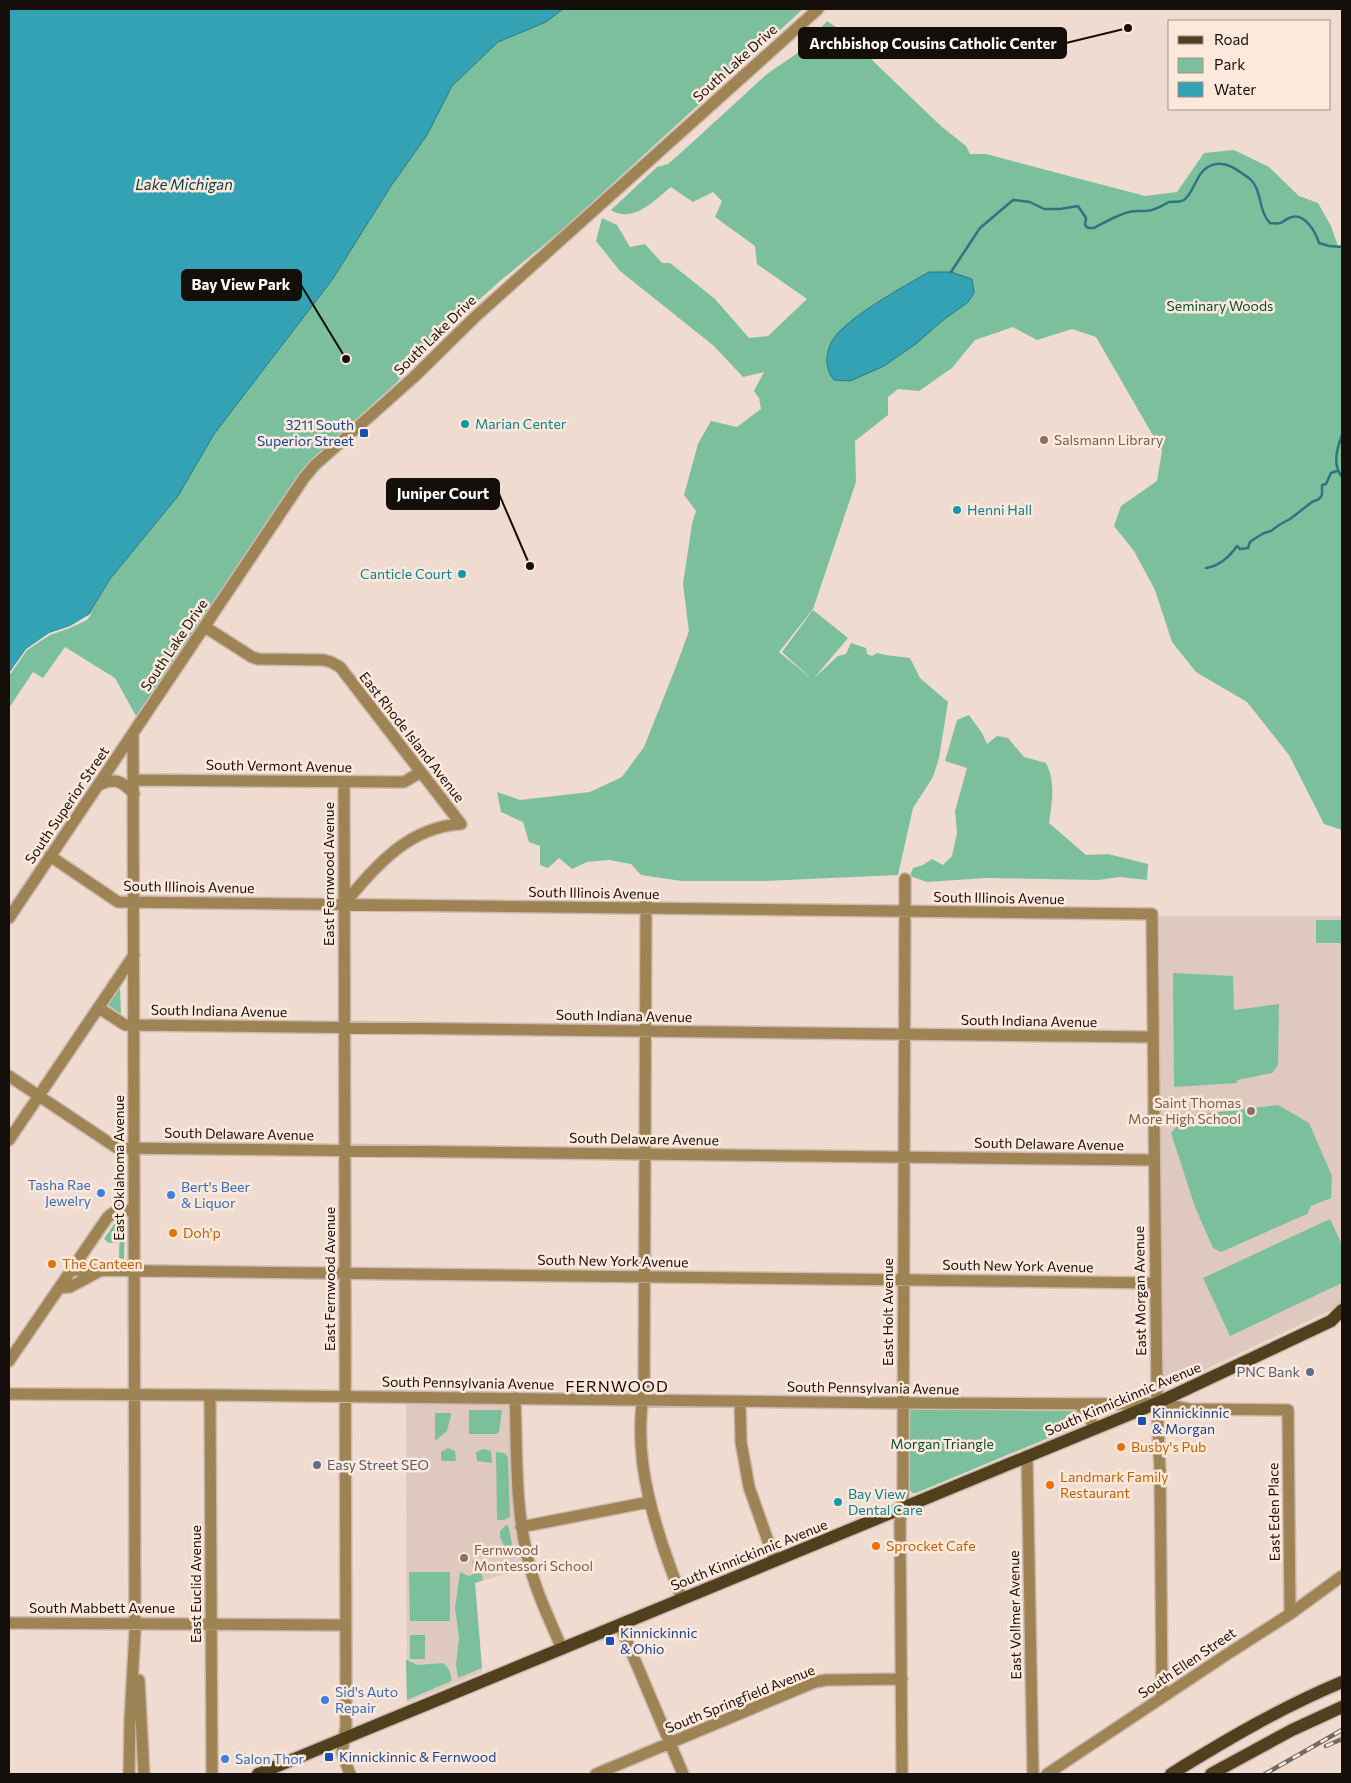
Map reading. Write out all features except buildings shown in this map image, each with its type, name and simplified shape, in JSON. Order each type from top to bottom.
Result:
[{"type":"main road","name":"South Kinnickinnic Avenue","points":[[258,1774],[1157,1402],[1337,1320],[1342,1310]]},
{"type":"main road","points":[[1171,1774],[1233,1736],[1316,1693],[1342,1682]]},
{"type":"main road","points":[[1212,1774],[1292,1730],[1342,1707]]},
{"type":"street","name":"South Lake Drive","points":[[133,735],[315,465],[414,377],[475,317],[818,9]]},
{"type":"street","name":"East Rhode Island Avenue","points":[[205,627],[258,659],[315,659],[331,662],[340,668],[461,824],[445,825],[429,830],[402,845],[382,862],[344,904]]},
{"type":"street","name":"East Oklahoma Avenue","points":[[129,1774],[135,1627],[133,735]]},
{"type":"street","name":"South Superior Street","points":[[9,918],[133,735]]},
{"type":"street","name":"South Vermont Avenue","points":[[134,780],[404,782],[421,772]]},
{"type":"street","points":[[99,785],[111,780],[117,781],[127,786],[134,794]]},
{"type":"street","name":"East Fernwood Avenue","points":[[344,782],[346,1726],[342,1753],[350,1774]]},
{"type":"street","name":"South Illinois Avenue","points":[[50,856],[118,902],[646,904],[904,912],[1152,914]]},
{"type":"street","name":"East Holt Avenue","points":[[902,1774],[900,1523],[904,1494],[904,879]]},
{"type":"street","points":[[646,904],[644,1391],[640,1408],[641,1435],[649,1502],[661,1544],[682,1599]]},
{"type":"street","name":"East Morgan Avenue","points":[[1152,914],[1155,1283],[1160,1471],[1162,1697]]},
{"type":"street","points":[[9,1140],[134,954]]},
{"type":"street","name":"South Indiana Avenue","points":[[99,1008],[125,1025],[1153,1037]]},
{"type":"street","name":"South Delaware Avenue","points":[[9,1076],[117,1148],[1154,1160]]},
{"type":"street","points":[[9,1361],[112,1212],[134,1210]]},
{"type":"street","name":"South New York Avenue","points":[[71,1270],[1155,1283]]},
{"type":"street","points":[[59,1288],[70,1287],[101,1271]]},
{"type":"street","name":"South Pennsylvania Avenue","points":[[9,1394],[210,1394],[903,1403],[1077,1404],[1157,1402],[1189,1409],[1288,1410]]},
{"type":"street","name":"East Euclid Avenue","points":[[210,1394],[212,1774]]},
{"type":"street","points":[[515,1398],[521,1527],[527,1556],[537,1588],[562,1649]]},
{"type":"street","points":[[740,1401],[741,1442],[749,1487],[775,1561]]},
{"type":"street","points":[[1077,1404],[1087,1411],[1094,1428]]},
{"type":"street","name":"East Eden Place","points":[[1288,1410],[1290,1614]]},
{"type":"street","name":"East Vollmer Avenue","points":[[1028,1456],[1033,1774]]},
{"type":"street","points":[[521,1527],[649,1502]]},
{"type":"street","name":"South Ellen Street","points":[[1047,1774],[1290,1614],[1342,1576]]},
{"type":"street","name":"South Mabbett Avenue","points":[[9,1623],[135,1627],[211,1623],[346,1625]]},
{"type":"street","points":[[620,1625],[683,1774]]},
{"type":"street","name":"East Oklahoma Avenue","points":[[135,1627],[144,1774]]},
{"type":"street","name":"South Springfield Avenue","points":[[596,1774],[816,1682],[826,1680],[902,1679]]},
{"type":"shaded area","name":"Saint Thomas More High School","points":[[1159,916],[1342,916],[1342,1305],[1170,1386],[1167,1386],[1163,1380]]},
{"type":"shaded area","name":"Fernwood Montessori School","points":[[406,1403],[503,1405],[508,1407],[514,1519],[518,1547],[524,1569],[475,1583],[482,1672],[407,1703]]},
{"type":"green space","points":[[563,9],[803,9],[562,230],[454,322],[429,346],[395,384],[307,464],[136,716],[115,678],[65,647],[43,678],[33,672],[9,708],[9,673],[26,649],[49,633],[86,618],[110,579],[178,496],[214,434],[332,280],[391,186],[427,135],[452,86],[498,42],[546,22]]},
{"type":"green space","name":"Seminary Woods","points":[[827,21],[851,37],[875,63],[942,127],[966,146],[970,154],[986,154],[1145,196],[1177,192],[1204,153],[1234,150],[1269,167],[1299,196],[1318,203],[1331,226],[1338,246],[1342,244],[1342,830],[1324,824],[1289,755],[1247,702],[1196,672],[1172,642],[1155,590],[1134,551],[1114,526],[1121,506],[1157,481],[1162,451],[1096,337],[1072,329],[1037,340],[1013,327],[975,340],[952,368],[919,391],[898,389],[888,397],[888,415],[855,441],[856,482],[813,609],[779,652],[813,680],[782,652],[813,610],[848,638],[814,678],[838,656],[846,654],[851,643],[866,648],[867,654],[872,656],[877,653],[910,658],[920,678],[948,702],[939,758],[933,777],[913,808],[898,875],[764,881],[682,881],[641,875],[631,864],[609,860],[587,862],[572,869],[559,858],[548,868],[540,865],[540,846],[529,842],[523,822],[501,812],[497,792],[520,800],[590,792],[622,777],[644,747],[689,631],[683,584],[692,524],[696,511],[684,495],[698,444],[711,421],[737,427],[761,409],[759,398],[754,391],[764,372],[743,377],[714,346],[620,271],[596,241],[602,218],[617,225],[630,247],[645,244],[662,263],[670,263],[715,299],[749,338],[768,336],[807,299],[757,264],[755,246],[715,217],[722,201],[713,192],[693,202],[671,187],[643,209],[627,214],[619,214],[611,210],[657,167],[668,164],[767,74],[799,52]]},
{"type":"green space","points":[[969,715],[982,733],[987,744],[997,736],[1008,738],[1024,757],[1046,763],[1052,785],[1049,823],[1086,855],[1108,854],[1148,864],[1147,880],[1120,877],[1098,880],[986,878],[927,882],[910,876],[913,868],[923,865],[932,859],[943,865],[952,856],[957,833],[955,811],[967,768],[945,761],[957,720]]},
{"type":"green space","points":[[1316,920],[1342,920],[1342,943],[1316,943]]},
{"type":"green space","points":[[1173,973],[1233,976],[1234,1010],[1279,1004],[1278,1065],[1272,1073],[1237,1080],[1237,1083],[1174,1087]]},
{"type":"green space","points":[[120,986],[121,1014],[108,1005]]},
{"type":"green space","points":[[1278,1105],[1309,1123],[1332,1176],[1331,1198],[1311,1206],[1307,1214],[1221,1252],[1213,1248],[1195,1207],[1171,1133],[1186,1116]]},
{"type":"green space","points":[[119,1164],[124,1165],[125,1168],[125,1190],[120,1198],[119,1177],[122,1177],[122,1173],[119,1173]]},
{"type":"green space","points":[[120,1219],[125,1225],[124,1259],[119,1258]]},
{"type":"green space","points":[[1330,1219],[1342,1245],[1342,1283],[1230,1336],[1203,1278]]},
{"type":"green space","points":[[115,1223],[117,1224],[117,1242],[109,1243],[104,1239]]},
{"type":"green space","name":"Morgan Triangle","points":[[911,1409],[1074,1411],[1085,1420],[1082,1424],[916,1493],[912,1493],[908,1487],[909,1411]]},
{"type":"green space","points":[[469,1410],[502,1410],[499,1432],[496,1434],[469,1434]]},
{"type":"green space","points":[[435,1413],[451,1413],[451,1415],[447,1431],[435,1441]]},
{"type":"green space","points":[[448,1448],[455,1451],[456,1461],[441,1461],[441,1452]]},
{"type":"green space","points":[[483,1449],[491,1451],[492,1463],[477,1461],[476,1452]]},
{"type":"green space","points":[[496,1452],[504,1453],[508,1457],[510,1517],[504,1520],[497,1520]]},
{"type":"green space","points":[[508,1525],[512,1543],[510,1548],[504,1546],[500,1537],[500,1531]]},
{"type":"green space","points":[[477,1559],[483,1580],[475,1583],[482,1668],[458,1678],[456,1665],[459,1638],[455,1608],[460,1572],[469,1576],[474,1574],[472,1561]]},
{"type":"green space","points":[[409,1572],[450,1572],[450,1621],[410,1621]]},
{"type":"green space","points":[[410,1635],[425,1635],[425,1659],[410,1659]]},
{"type":"green space","points":[[406,1660],[418,1665],[443,1663],[450,1671],[451,1681],[407,1700]]},
{"type":"water","name":"Lake Michigan","points":[[9,9],[563,9],[546,22],[498,42],[452,86],[427,135],[391,186],[332,280],[214,434],[178,496],[110,579],[86,618],[49,633],[26,649],[9,673]]},
{"type":"water","points":[[929,272],[951,272],[972,279],[974,293],[968,302],[917,343],[884,366],[850,381],[834,380],[829,371],[827,356],[832,341],[839,332],[876,303]]},
{"type":"pier","points":[[92,613],[87,620],[50,635],[27,650],[9,676],[9,673],[26,649],[49,633],[70,626]]},
{"type":"waterway","points":[[951,272],[980,228],[1013,200],[1030,202],[1044,209],[1078,206],[1086,218],[1085,225],[1088,228],[1094,228],[1125,213],[1152,210],[1169,202],[1184,200],[1192,191],[1204,170],[1216,164],[1230,166],[1254,183],[1266,218],[1270,223],[1281,223],[1292,217],[1301,218],[1313,229],[1319,243],[1342,247]]},
{"type":"waterway","points":[[1342,435],[1336,462],[1342,477]]},
{"type":"waterway","points":[[1206,568],[1224,560],[1237,546],[1240,549],[1248,548],[1250,542],[1254,539],[1271,531],[1319,499],[1322,495],[1322,485],[1326,484],[1331,473],[1337,471]]},
{"type":"railway","points":[[1265,1774],[1342,1730]]},
{"type":"railway","points":[[1326,1746],[1342,1739]]},
{"type":"place","name":"Archbishop Cousins Catholic Center","points":[[1128,28]]},
{"type":"place","name":"Bay View Park","points":[[346,359]]},
{"type":"place","name":"Marian Center","points":[[465,424]]},
{"type":"place","name":"3211 South Superior Street","points":[[364,433]]},
{"type":"place","name":"Salsmann Library","points":[[1044,440]]},
{"type":"place","name":"Henni Hall","points":[[957,510]]},
{"type":"place","name":"Juniper Court","points":[[530,566]]},
{"type":"place","name":"Canticle Court","points":[[462,574]]},
{"type":"place","name":"Saint Thomas More High School","points":[[1251,1111]]},
{"type":"place","name":"Tasha Rae Jewelry","points":[[101,1193]]},
{"type":"place","name":"Bert's Beer & Liquor","points":[[171,1195]]},
{"type":"place","name":"Doh'p","points":[[173,1233]]},
{"type":"place","name":"The Canteen","points":[[52,1264]]},
{"type":"place","name":"PNC Bank","points":[[1310,1372]]},
{"type":"place","name":"Kinnickinnic & Morgan","points":[[1142,1421]]},
{"type":"place","name":"Busby's Pub","points":[[1121,1447]]},
{"type":"place","name":"Easy Street SEO","points":[[317,1465]]},
{"type":"place","name":"Landmark Family Restaurant","points":[[1050,1485]]},
{"type":"place","name":"Bay View Dental Care","points":[[838,1502]]},
{"type":"place","name":"Sprocket Cafe","points":[[876,1546]]},
{"type":"place","name":"Fernwood Montessori School","points":[[464,1558]]},
{"type":"place","name":"Kinnickinnic & Ohio","points":[[610,1641]]},
{"type":"place","name":"Sid's Auto Repair","points":[[325,1700]]},
{"type":"place","name":"Kinnickinnic & Fernwood","points":[[329,1757]]},
{"type":"place","name":"Salon Thor","points":[[225,1759]]},
{"type":"district","name":"FERNWOOD","points":[[617,1386]]}]
